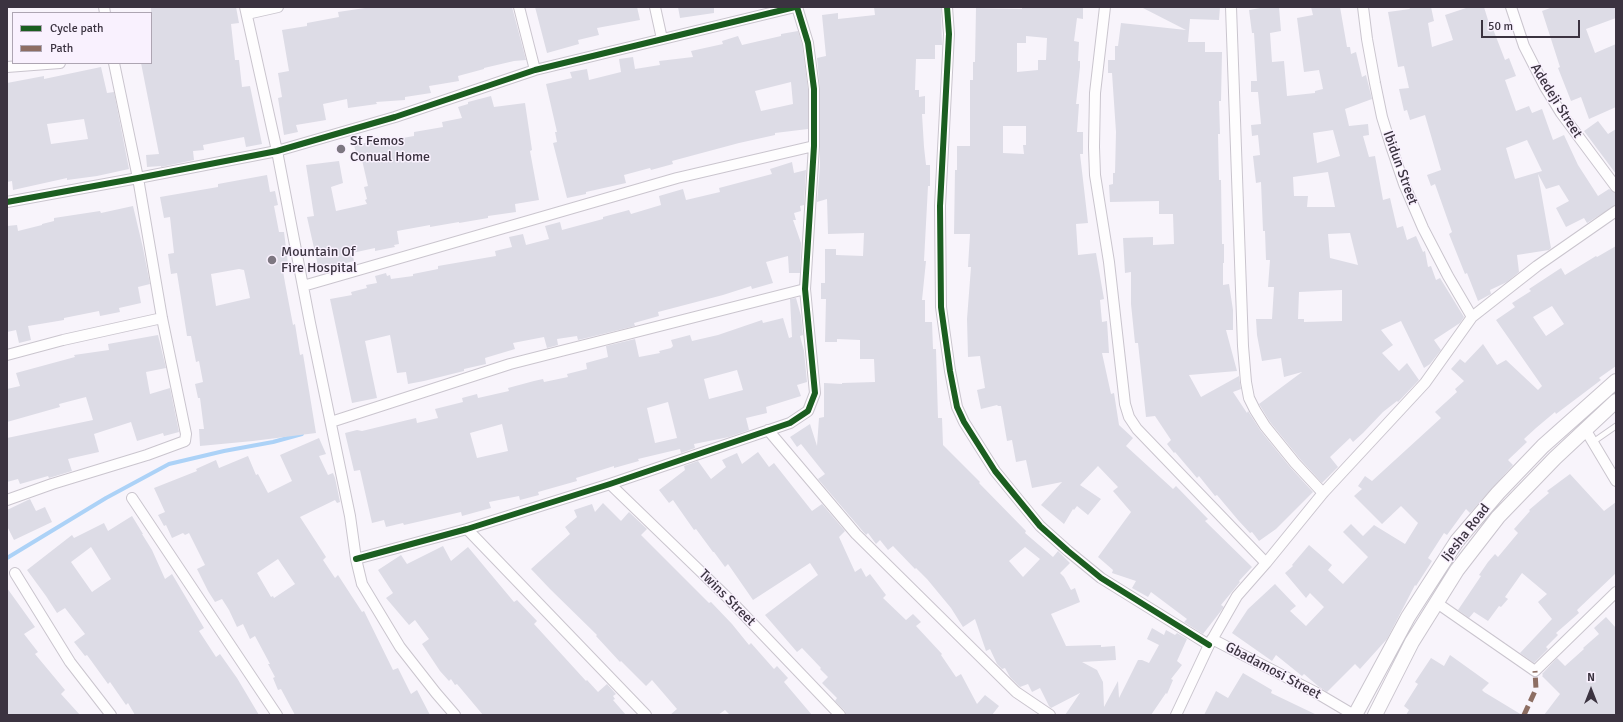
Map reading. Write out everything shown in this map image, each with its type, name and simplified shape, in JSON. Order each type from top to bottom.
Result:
[{"type":"main road","name":"Ijesha Road","points":[[1355,715],[1408,617],[1443,561],[1478,516],[1533,456],[1576,415],[1616,381]]},
{"type":"main road","name":"Ijesha Road","points":[[1375,715],[1412,642],[1457,570],[1498,517],[1585,429],[1615,403]]},
{"type":"main road","points":[[1443,561],[1457,570]]},
{"type":"street","points":[[278,7],[246,11],[277,151],[350,516],[356,559],[362,584],[400,648],[455,715]]},
{"type":"street","points":[[519,7],[535,70]]},
{"type":"street","points":[[655,7],[662,38]]},
{"type":"street","points":[[7,202],[277,151],[395,117],[535,70],[662,38],[796,7],[808,43],[814,89],[814,146],[805,289],[815,393],[808,411],[790,423],[610,484],[466,529],[356,559]]},
{"type":"street","name":"Gbadamosi Street","points":[[947,7],[949,34],[940,206],[941,307],[950,371],[957,407],[964,422],[995,471],[1040,526],[1101,578],[1210,642],[1316,692],[1355,715]]},
{"type":"street","points":[[1105,7],[1095,93],[1095,175],[1109,262],[1126,404],[1129,416],[1137,429],[1266,563]]},
{"type":"street","points":[[1231,7],[1243,346],[1246,382],[1255,410],[1265,426],[1323,493]]},
{"type":"street","name":"Ibidun Street","points":[[1364,7],[1367,39],[1380,110],[1394,154],[1423,228],[1448,276],[1472,317]]},
{"type":"street","name":"Adedeji Street","points":[[1510,7],[1524,46],[1549,94],[1585,148],[1616,188]]},
{"type":"street","points":[[7,66],[42,64]]},
{"type":"street","points":[[7,500],[52,484],[147,455],[185,441],[186,434],[162,318],[138,178],[114,64]]},
{"type":"street","points":[[303,286],[677,178],[814,146]]},
{"type":"street","points":[[1176,715],[1210,642],[1237,596],[1323,493],[1425,383],[1472,317],[1537,266],[1616,211]]},
{"type":"street","points":[[331,422],[510,364],[805,289]]},
{"type":"street","points":[[7,355],[63,340],[162,318]]},
{"type":"street","points":[[1585,429],[1616,481]]},
{"type":"street","points":[[768,430],[856,534],[1016,692],[1050,715]]},
{"type":"street","name":"Twins Street","points":[[610,484],[730,600],[840,715]]},
{"type":"street","points":[[132,498],[278,715]]},
{"type":"street","points":[[466,529],[646,715]]},
{"type":"street","points":[[15,573],[70,662],[111,715]]},
{"type":"street","points":[[1437,603],[1535,671],[1616,592]]},
{"type":"lane","points":[[1593,442],[1616,426]]},
{"type":"building","points":[[151,7],[236,7],[239,23],[231,24],[235,60],[239,60],[242,87],[250,86],[262,144],[246,147],[244,137],[203,145],[204,150],[193,151],[194,160],[161,167],[147,167],[146,155],[159,154],[141,64],[152,64]]},
{"type":"building","points":[[364,7],[512,7],[526,60],[514,61],[484,68],[458,76],[459,81],[429,86],[431,93],[405,97],[405,100],[376,102],[377,104],[348,108],[347,99],[323,104],[326,120],[296,125],[298,132],[284,135],[278,98],[282,97],[278,73],[289,71],[282,30],[307,26],[307,23],[339,17],[338,12],[365,8]]},
{"type":"building","points":[[535,7],[637,7],[640,20],[597,28],[599,35],[578,40],[579,44],[547,53]]},
{"type":"building","points":[[678,7],[714,7],[714,13],[680,18]]},
{"type":"building","points":[[874,7],[941,7],[942,45],[935,45],[935,59],[916,59],[915,90],[919,90],[919,97],[925,96],[925,114],[922,114],[924,147],[926,165],[930,165],[930,186],[928,186],[924,261],[926,261],[922,300],[925,300],[925,322],[932,322],[933,349],[936,349],[938,418],[942,418],[943,445],[1026,531],[1025,533],[1053,557],[1058,551],[1070,563],[1060,573],[1071,590],[1075,588],[1080,602],[1051,614],[1066,646],[1115,646],[1116,660],[1082,662],[1097,670],[1103,682],[1104,707],[1118,681],[1119,698],[1138,660],[1149,663],[1159,645],[1147,639],[1152,628],[1164,635],[1166,630],[1175,635],[1177,633],[1187,639],[1177,661],[1182,665],[1171,679],[1173,680],[1167,694],[1166,693],[1151,715],[1065,715],[1080,693],[1051,708],[1040,688],[1032,692],[1028,684],[1020,687],[1010,677],[1005,668],[1002,669],[997,664],[990,649],[986,651],[975,619],[963,627],[951,608],[927,579],[893,546],[888,550],[880,540],[876,544],[868,533],[866,535],[818,479],[825,474],[801,444],[797,447],[790,437],[810,424],[817,446],[819,418],[824,417],[824,383],[842,384],[875,382],[874,359],[860,359],[860,340],[837,339],[837,342],[825,342],[826,299],[821,299],[821,283],[825,283],[825,249],[836,249],[836,255],[863,256],[864,233],[828,234],[827,199],[817,202],[820,166],[820,89],[817,58],[826,56],[822,15],[838,13],[838,19],[875,15]],"holes":[[[1025,547],[1040,559],[1023,577],[1009,561]]]},
{"type":"building","points":[[1022,7],[1083,7],[1083,19],[1077,18],[1074,41],[1079,42],[1078,61],[1080,61],[1080,67],[1076,104],[1079,104],[1077,132],[1083,132],[1083,154],[1080,154],[1088,223],[1076,224],[1078,255],[1096,253],[1104,299],[1100,300],[1102,322],[1107,321],[1109,353],[1102,353],[1111,394],[1114,393],[1119,425],[1133,438],[1126,446],[1173,489],[1176,486],[1208,519],[1205,521],[1252,567],[1239,581],[1240,582],[1221,605],[1224,607],[1203,634],[1184,622],[1187,619],[1151,592],[1148,597],[1132,588],[1136,581],[1112,573],[1113,570],[1098,557],[1131,512],[1113,491],[1118,487],[1098,466],[1080,485],[1101,499],[1088,515],[1077,506],[1074,510],[1073,509],[1064,524],[1041,505],[1062,482],[1032,488],[1026,460],[1016,462],[1012,440],[1007,441],[1001,406],[997,405],[981,409],[977,390],[985,388],[980,356],[968,357],[967,319],[971,267],[968,267],[970,234],[954,234],[957,146],[970,146],[970,80],[973,80],[973,62],[975,62],[976,8],[1022,9]],"holes":[[[1026,36],[1047,38],[1046,60],[1038,60],[1038,70],[1017,72],[1017,43],[1026,43]],[[1003,126],[1026,126],[1026,145],[1023,145],[1024,154],[1003,153]]]},
{"type":"building","points":[[1141,7],[1220,7],[1219,20],[1190,19],[1188,42],[1205,42],[1205,52],[1222,52],[1221,101],[1219,101],[1220,134],[1218,134],[1219,180],[1221,180],[1222,244],[1224,244],[1223,285],[1229,284],[1233,310],[1233,330],[1226,330],[1237,371],[1189,375],[1201,397],[1239,376],[1241,389],[1233,392],[1247,413],[1248,411],[1260,430],[1290,467],[1313,492],[1276,529],[1259,541],[1252,532],[1250,533],[1238,520],[1217,495],[1215,496],[1199,476],[1197,478],[1175,452],[1174,453],[1167,444],[1171,440],[1155,416],[1146,417],[1138,343],[1135,343],[1131,304],[1131,272],[1125,273],[1123,238],[1153,237],[1153,245],[1174,244],[1173,214],[1159,214],[1159,201],[1110,202],[1109,185],[1113,184],[1113,173],[1115,173],[1116,132],[1112,73],[1108,73],[1108,60],[1115,60],[1115,46],[1118,46],[1121,23],[1186,30]]},
{"type":"building","points":[[1266,7],[1279,7],[1281,31],[1270,33],[1272,62],[1284,61],[1287,96],[1315,93],[1315,91],[1323,89],[1319,70],[1304,72],[1297,18],[1313,15],[1311,7],[1340,7],[1347,47],[1350,47],[1351,54],[1356,52],[1362,77],[1366,75],[1372,99],[1345,109],[1349,126],[1368,124],[1369,135],[1363,136],[1369,157],[1375,156],[1383,200],[1390,198],[1397,228],[1403,226],[1407,240],[1416,236],[1423,252],[1425,251],[1428,267],[1431,266],[1436,280],[1440,278],[1464,317],[1460,323],[1434,340],[1441,350],[1430,364],[1424,368],[1401,321],[1381,330],[1393,345],[1382,353],[1399,371],[1407,363],[1419,380],[1398,402],[1397,401],[1383,412],[1353,442],[1350,438],[1330,457],[1338,467],[1322,483],[1270,422],[1259,404],[1302,372],[1284,377],[1281,358],[1262,361],[1257,335],[1256,319],[1272,319],[1274,287],[1268,287],[1270,260],[1266,260],[1261,182],[1256,183],[1253,156],[1260,155],[1258,135],[1252,136],[1251,125],[1261,124],[1258,92],[1251,92],[1251,81],[1257,81],[1254,33],[1252,33],[1249,10]],"holes":[[[1333,130],[1340,156],[1317,163],[1313,133]],[[1328,172],[1335,207],[1307,207],[1308,196],[1294,196],[1293,177]],[[1350,233],[1358,265],[1330,258],[1328,234]],[[1342,290],[1342,321],[1304,322],[1304,319],[1298,319],[1299,292]]]},
{"type":"building","points":[[1409,7],[1431,7],[1434,21],[1428,23],[1432,47],[1453,40],[1445,15],[1469,7],[1484,7],[1491,30],[1493,29],[1505,60],[1509,58],[1516,76],[1505,80],[1516,111],[1529,106],[1532,113],[1542,109],[1553,140],[1564,135],[1578,165],[1598,196],[1609,189],[1616,193],[1616,205],[1587,223],[1584,218],[1566,227],[1556,208],[1569,201],[1559,185],[1546,189],[1538,174],[1551,248],[1549,250],[1517,255],[1519,272],[1507,282],[1490,290],[1491,294],[1478,301],[1467,273],[1465,274],[1449,234],[1452,232],[1435,184],[1431,186],[1427,175],[1441,170],[1425,115],[1410,120],[1407,110],[1404,111],[1399,89],[1409,88],[1404,66],[1398,67],[1388,12],[1410,9]],"holes":[[[1527,140],[1542,171],[1515,179],[1506,148]]]},
{"type":"building","points":[[1553,7],[1616,7],[1616,18],[1586,29],[1595,53],[1616,44],[1616,107],[1589,119],[1581,97],[1571,101],[1558,68],[1560,67],[1542,11]]},
{"type":"building","points":[[798,31],[802,44],[808,89],[808,129],[775,133],[775,135],[672,161],[673,164],[624,175],[626,183],[567,198],[553,143],[557,142],[555,132],[557,132],[546,84],[572,78],[570,72],[587,69],[589,80],[621,72],[619,59],[633,57],[635,69],[660,65],[659,61],[693,57],[691,51],[723,44],[722,41],[738,36],[742,45],[781,36],[781,34]],"holes":[[[791,82],[793,104],[761,111],[755,91]]]},
{"type":"building","points":[[101,67],[107,93],[114,92],[129,169],[97,176],[67,180],[67,178],[13,190],[12,181],[7,182],[7,83],[44,76],[44,79]],"holes":[[[84,119],[88,139],[51,144],[47,124]]]},
{"type":"building","points":[[491,96],[494,107],[525,103],[532,150],[530,151],[539,200],[515,204],[516,212],[488,216],[488,218],[459,223],[430,227],[430,225],[397,231],[399,244],[394,245],[395,247],[375,251],[375,248],[352,253],[354,261],[319,270],[307,217],[314,216],[306,165],[339,161],[343,183],[331,187],[336,211],[367,204],[365,200],[367,199],[364,187],[368,186],[362,160],[358,161],[354,145],[414,136],[414,132],[443,127],[442,122],[462,118],[458,107],[468,104],[468,102]]},
{"type":"building","points":[[1598,121],[1608,134],[1616,129],[1616,174],[1584,131]]},
{"type":"building","points":[[792,162],[794,173],[806,170],[804,205],[800,206],[801,211],[794,213],[796,220],[793,220],[801,243],[800,273],[789,273],[788,256],[766,262],[773,283],[752,289],[751,286],[658,312],[659,316],[634,323],[635,326],[578,340],[577,336],[557,339],[558,345],[547,348],[544,337],[513,343],[515,349],[485,358],[486,364],[464,369],[464,371],[408,384],[406,372],[397,373],[390,335],[365,341],[377,398],[352,403],[330,299],[352,295],[351,292],[367,288],[366,285],[377,283],[375,276],[386,273],[387,276],[390,275],[391,279],[413,276],[413,274],[438,269],[438,266],[496,256],[495,251],[512,247],[509,237],[523,234],[526,245],[549,239],[545,226],[560,222],[562,230],[629,210],[631,214],[661,205],[659,196],[683,189],[686,200],[720,192],[719,188],[772,174],[770,169]]},
{"type":"building","points":[[267,175],[270,192],[275,191],[278,205],[274,206],[279,232],[284,232],[288,264],[282,265],[285,283],[293,325],[295,324],[300,355],[303,354],[316,433],[200,446],[199,429],[204,429],[200,398],[198,398],[195,384],[203,382],[199,361],[196,362],[191,336],[187,336],[177,273],[171,274],[168,254],[174,253],[170,217],[164,218],[160,197],[218,187],[218,184]],"holes":[[[239,269],[244,270],[250,298],[216,306],[211,274]]]},
{"type":"building","points":[[133,206],[150,284],[138,287],[141,303],[119,308],[120,312],[100,316],[99,311],[64,318],[64,320],[28,326],[31,340],[19,343],[16,330],[7,332],[7,226],[17,225],[18,231],[54,221],[54,218],[100,211],[101,213]]},
{"type":"building","points":[[1616,246],[1616,366],[1599,378],[1601,380],[1556,414],[1555,412],[1524,439],[1527,442],[1508,460],[1513,465],[1470,513],[1466,509],[1447,535],[1444,533],[1428,558],[1432,561],[1416,586],[1415,585],[1387,639],[1360,669],[1355,664],[1327,692],[1304,674],[1302,676],[1276,655],[1272,661],[1232,633],[1248,609],[1275,584],[1296,606],[1290,611],[1306,626],[1324,607],[1310,593],[1306,598],[1285,573],[1293,566],[1292,565],[1309,545],[1332,565],[1328,570],[1343,584],[1368,557],[1343,532],[1351,524],[1363,536],[1374,525],[1405,544],[1418,523],[1401,506],[1382,524],[1354,496],[1362,489],[1358,486],[1365,476],[1372,481],[1441,418],[1435,412],[1457,392],[1455,389],[1464,381],[1451,369],[1460,359],[1465,363],[1483,344],[1497,365],[1506,360],[1538,390],[1542,386],[1496,320],[1515,307],[1512,303],[1531,291],[1529,289],[1561,268],[1565,275],[1596,256],[1597,257]],"holes":[[[1552,306],[1564,324],[1546,336],[1533,317]]]},
{"type":"building","points":[[796,298],[801,316],[803,335],[800,336],[804,351],[807,382],[797,385],[801,396],[766,407],[767,413],[746,418],[749,430],[729,437],[694,444],[695,448],[681,453],[680,449],[638,459],[639,461],[614,468],[614,466],[576,478],[577,481],[538,492],[539,495],[520,500],[519,496],[489,502],[491,508],[462,516],[461,512],[404,525],[403,523],[386,527],[384,520],[372,523],[360,470],[354,471],[345,433],[357,430],[362,431],[416,418],[417,423],[438,418],[435,409],[463,402],[462,398],[477,394],[478,398],[509,391],[508,388],[534,381],[543,379],[544,382],[568,377],[567,374],[587,369],[586,363],[608,357],[606,346],[635,339],[639,357],[660,353],[659,351],[671,348],[673,346],[671,340],[690,335],[692,341],[718,335],[762,320],[763,323],[783,318],[789,338],[792,337],[790,299]],"holes":[[[737,370],[743,390],[709,399],[704,379]],[[668,402],[677,438],[655,443],[647,408]],[[502,424],[508,451],[477,458],[470,433]]]},
{"type":"building","points":[[158,335],[166,368],[146,372],[150,394],[170,388],[179,432],[164,436],[163,433],[137,441],[131,422],[94,434],[99,452],[68,459],[72,471],[49,478],[48,476],[20,484],[18,479],[7,482],[7,438],[93,420],[86,397],[59,404],[60,407],[7,422],[7,389],[20,386],[16,373],[75,357],[74,355],[109,350],[108,344]]},
{"type":"building","points":[[319,438],[326,454],[319,456],[328,475],[333,473],[340,502],[337,503],[335,500],[300,517],[326,557],[323,560],[335,578],[338,575],[362,612],[364,611],[393,670],[398,668],[411,694],[417,690],[430,715],[295,715],[281,689],[278,690],[273,678],[275,677],[268,664],[270,664],[255,636],[250,639],[243,624],[237,627],[222,599],[215,602],[208,591],[197,569],[205,565],[189,533],[185,535],[183,533],[172,538],[166,525],[164,526],[158,515],[165,512],[154,488],[197,471],[196,469],[216,460],[219,468],[248,456],[256,475],[258,474],[268,493],[292,481],[280,455]],"holes":[[[278,559],[295,584],[274,598],[273,596],[271,597],[257,573]]]},
{"type":"building","points":[[758,452],[769,467],[774,463],[812,511],[822,504],[845,531],[839,537],[855,572],[861,568],[866,577],[870,574],[886,595],[883,598],[906,620],[913,614],[921,622],[916,626],[942,654],[941,655],[956,677],[961,674],[977,704],[985,695],[999,706],[992,715],[846,715],[845,711],[835,701],[837,698],[822,683],[828,677],[820,669],[821,668],[802,648],[797,652],[765,615],[818,575],[810,563],[753,600],[728,564],[725,567],[696,529],[694,530],[673,500],[669,503],[659,490],[685,470],[684,466],[698,461],[711,479],[726,467],[722,460],[737,453],[742,464]]},
{"type":"building","points":[[1570,474],[1604,511],[1616,502],[1616,573],[1577,610],[1579,613],[1556,633],[1558,635],[1546,647],[1548,649],[1534,663],[1520,653],[1552,619],[1538,602],[1547,594],[1522,573],[1505,597],[1508,599],[1501,607],[1499,606],[1488,621],[1474,612],[1469,618],[1458,610],[1481,576],[1479,575],[1488,562],[1495,554],[1498,557],[1518,533],[1514,529],[1530,511],[1529,510],[1549,493],[1547,491]]},
{"type":"building","points":[[30,499],[36,511],[45,507],[52,522],[14,540],[7,526],[7,510]]},
{"type":"building","points":[[603,503],[621,521],[629,512],[647,529],[641,535],[709,603],[711,602],[749,645],[751,643],[774,669],[777,666],[788,678],[784,682],[812,715],[730,715],[725,710],[718,715],[670,715],[677,709],[652,680],[646,686],[621,661],[620,662],[596,636],[597,635],[531,569],[570,534],[565,527],[577,517],[574,510],[592,504],[595,512]]},
{"type":"building","points":[[132,516],[152,550],[165,579],[172,574],[204,628],[199,631],[216,657],[220,654],[237,678],[259,715],[135,715],[128,703],[126,705],[110,682],[108,684],[87,655],[85,656],[74,642],[85,634],[65,608],[57,613],[27,570],[72,535],[74,538],[104,523],[108,531]],"holes":[[[91,547],[111,579],[92,592],[71,562]]]},
{"type":"building","points":[[443,546],[451,561],[468,547],[514,602],[517,600],[537,621],[534,624],[586,681],[587,680],[598,692],[607,684],[616,694],[613,696],[615,699],[613,700],[626,715],[483,715],[457,684],[455,685],[451,679],[449,681],[440,671],[422,644],[429,639],[415,620],[409,625],[386,598],[393,593],[378,570],[401,555],[407,564]]},
{"type":"building","points":[[7,588],[35,627],[24,634],[38,652],[35,654],[65,690],[61,694],[80,715],[7,715]]},
{"type":"building","points":[[1606,617],[1616,628],[1616,715],[1544,715],[1560,694],[1542,676],[1542,674],[1557,658],[1565,666],[1599,634],[1594,628]]},
{"type":"building","points":[[1450,655],[1489,683],[1482,690],[1484,692],[1522,715],[1406,715],[1409,710],[1404,706],[1418,684],[1415,682],[1431,658],[1444,666]]},
{"type":"building","points":[[1243,673],[1272,690],[1271,693],[1317,715],[1204,715],[1216,691],[1228,698]]},
{"type":"waterway","points":[[7,558],[106,498],[169,464],[224,451],[273,442],[302,434]]},
{"type":"marked path","points":[[1524,715],[1536,689],[1535,671]]},
{"type":"cycle path","points":[[7,202],[277,151],[395,117],[535,70],[795,7]]},
{"type":"cycle path","points":[[356,559],[467,529],[610,484],[790,423],[808,411],[815,393],[805,289],[814,146],[814,89],[808,43],[797,7]]},
{"type":"cycle path","points":[[947,7],[949,34],[940,206],[941,307],[950,371],[957,407],[964,422],[995,471],[1040,526],[1101,578],[1209,645]]},
{"type":"place","name":"St Femos Conual Home","points":[[341,149]]},
{"type":"place","name":"Mountain Of Fire Hospital","points":[[272,260]]}]
